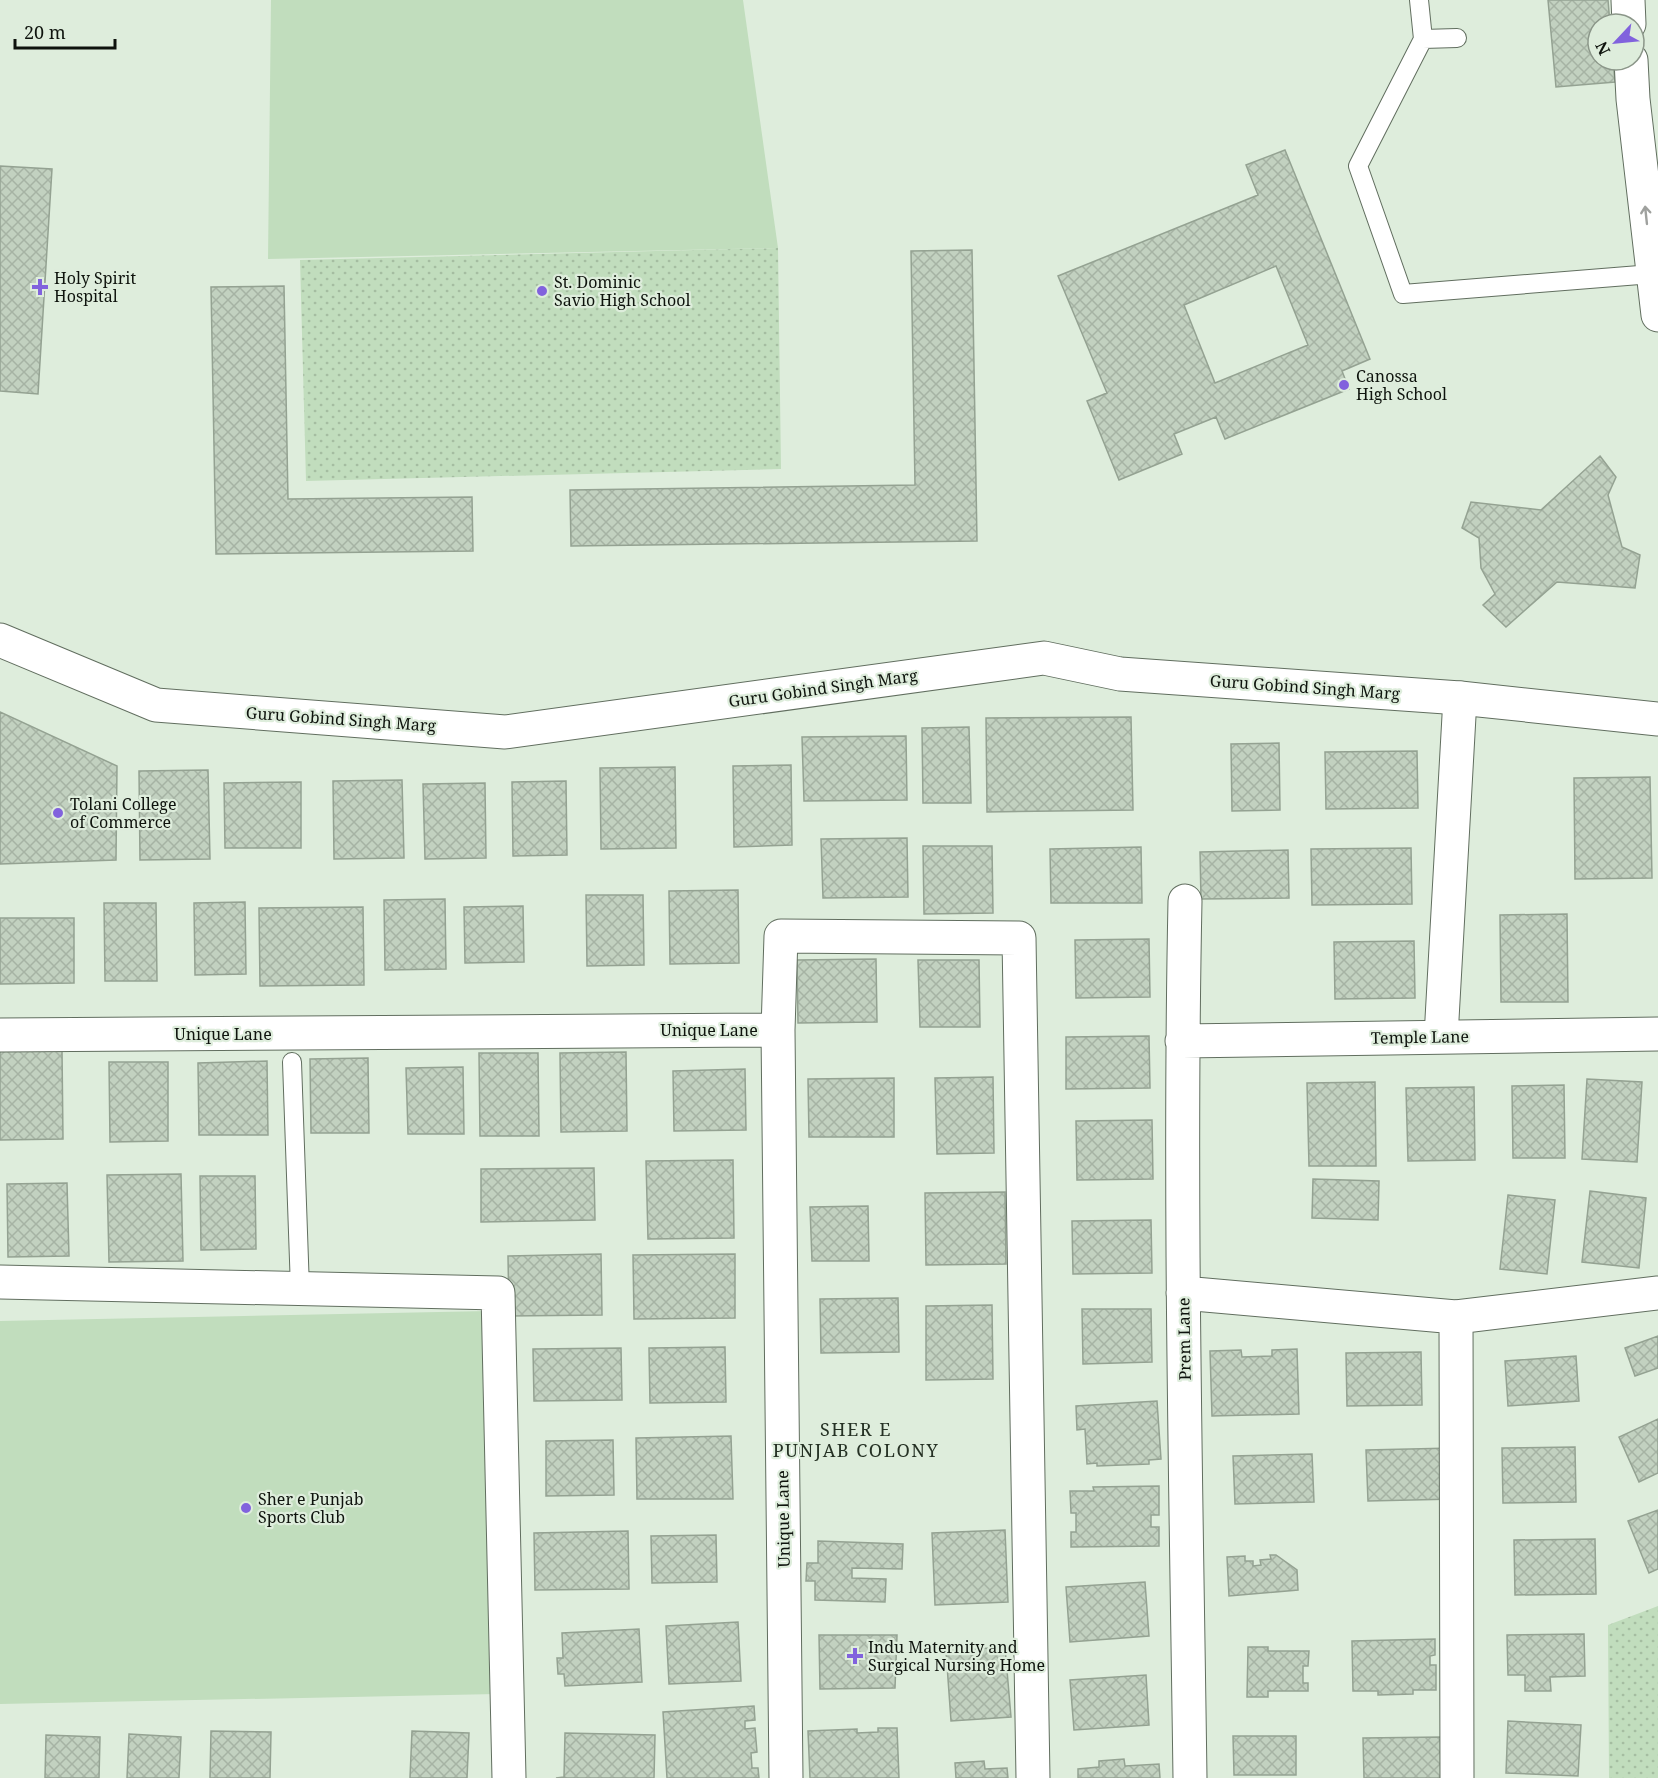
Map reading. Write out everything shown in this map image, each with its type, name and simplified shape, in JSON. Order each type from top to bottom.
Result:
[{"type":"street","points":[[1632,72],[1658,315]]},
{"type":"street","name":"Guru Gobind Singh Marg","points":[[0,640],[156,705],[505,732],[1044,658],[1120,674],[1460,698],[1658,719]]},
{"type":"street","points":[[1441,1036],[1460,698]]},
{"type":"street","name":"Prem Lane","points":[[1185,901],[1182,1041],[1190,1778]]},
{"type":"street","points":[[778,1030],[781,936],[1019,938],[1033,1778]]},
{"type":"street","name":"Unique Lane","points":[[0,1035],[778,1030],[786,1778]]},
{"type":"street","name":"Temple Lane","points":[[1182,1041],[1658,1034]]},
{"type":"street","points":[[0,1282],[498,1293],[509,1778]]},
{"type":"street","points":[[1184,1293],[1456,1317],[1658,1293]]},
{"type":"street","points":[[1456,1317],[1457,1778]]},
{"type":"lane","points":[[1419,0],[1423,39],[1358,166],[1403,294],[1652,274]]},
{"type":"lane","points":[[1423,39],[1457,38]]},
{"type":"lane","points":[[292,1062],[300,1289]]},
{"type":"green space","points":[[271,0],[743,0],[778,248],[268,259]]},
{"type":"green space","points":[[778,248],[781,469],[306,481],[300,260]]},
{"type":"green space","name":"Sher e Punjab Sports Club","points":[[488,1311],[496,1694],[0,1704],[0,1321]]},
{"type":"green space","points":[[1658,1606],[1658,1778],[1609,1778],[1608,1625]]},
{"type":"building","points":[[1548,0],[1608,0],[1609,12],[1586,12],[1586,72],[1614,72],[1615,82],[1556,87]]},
{"type":"building","points":[[1285,150],[1370,359],[1342,371],[1349,389],[1225,439],[1216,417],[1174,434],[1182,454],[1119,480],[1087,401],[1107,393],[1058,276],[1258,195],[1246,165]],"holes":[[[1276,266],[1308,345],[1215,383],[1184,305]]]},
{"type":"building","points":[[0,166],[52,169],[38,394],[0,391]]},
{"type":"building","points":[[972,250],[977,541],[571,546],[570,490],[915,485],[911,251]]},
{"type":"building","points":[[284,286],[288,499],[472,497],[473,551],[216,554],[211,287]]},
{"type":"building","points":[[1600,456],[1616,477],[1608,495],[1622,547],[1640,555],[1635,588],[1557,582],[1506,627],[1483,605],[1495,594],[1481,568],[1479,538],[1462,528],[1471,502],[1541,510]]},
{"type":"building","name":"Tolani College of Commerce","points":[[0,712],[117,766],[116,860],[0,864]]},
{"type":"building","points":[[1131,717],[1133,810],[987,812],[986,718]]},
{"type":"building","points":[[969,727],[971,803],[923,803],[922,728]]},
{"type":"building","points":[[906,736],[907,800],[804,801],[802,737]]},
{"type":"building","points":[[1279,743],[1280,810],[1232,811],[1231,744]]},
{"type":"building","points":[[1417,751],[1418,808],[1326,809],[1325,752]]},
{"type":"building","points":[[791,765],[792,845],[734,847],[733,766]]},
{"type":"building","points":[[675,767],[676,848],[601,849],[600,768]]},
{"type":"building","points":[[208,770],[210,859],[140,860],[139,771]]},
{"type":"building","points":[[1650,777],[1652,878],[1575,879],[1574,778]]},
{"type":"building","points":[[402,780],[404,858],[334,859],[333,781]]},
{"type":"building","points":[[566,781],[567,855],[513,856],[512,782]]},
{"type":"building","points":[[301,782],[301,848],[225,848],[224,783]]},
{"type":"building","points":[[485,783],[486,858],[425,859],[423,784]]},
{"type":"building","points":[[907,838],[908,897],[823,898],[821,839]]},
{"type":"building","points":[[923,846],[992,846],[993,913],[924,914]]},
{"type":"building","points":[[1141,847],[1142,903],[1051,903],[1050,849]]},
{"type":"building","points":[[1411,848],[1412,904],[1312,905],[1311,849]]},
{"type":"building","points":[[1288,850],[1289,898],[1201,899],[1200,852]]},
{"type":"building","points":[[738,890],[739,963],[670,964],[669,891]]},
{"type":"building","points":[[586,895],[643,895],[644,965],[587,966]]},
{"type":"building","points":[[445,899],[446,969],[385,970],[384,900]]},
{"type":"building","points":[[245,902],[246,974],[195,975],[194,903]]},
{"type":"building","points":[[104,903],[156,903],[157,981],[105,981]]},
{"type":"building","points":[[523,906],[524,962],[465,963],[464,907]]},
{"type":"building","points":[[363,907],[364,985],[260,986],[259,908]]},
{"type":"building","points":[[1567,914],[1568,1002],[1501,1002],[1500,915]]},
{"type":"building","points":[[0,918],[74,918],[74,983],[0,984]]},
{"type":"building","points":[[1149,939],[1150,997],[1076,998],[1075,940]]},
{"type":"building","points":[[1414,941],[1415,998],[1335,999],[1334,942]]},
{"type":"building","points":[[876,959],[877,1022],[798,1023],[797,960]]},
{"type":"building","points":[[918,960],[979,960],[980,1027],[920,1027]]},
{"type":"building","points":[[1149,1036],[1150,1088],[1066,1089],[1066,1037]]},
{"type":"building","points":[[0,1050],[62,1050],[63,1139],[0,1140]]},
{"type":"building","points":[[626,1052],[627,1131],[561,1132],[560,1053]]},
{"type":"building","points":[[479,1053],[538,1053],[539,1136],[480,1136]]},
{"type":"building","points":[[368,1058],[369,1133],[311,1133],[310,1059]]},
{"type":"building","points":[[267,1061],[268,1135],[199,1135],[198,1063]]},
{"type":"building","points":[[109,1062],[168,1062],[168,1141],[110,1142]]},
{"type":"building","points":[[463,1067],[464,1134],[408,1134],[406,1068]]},
{"type":"building","points":[[745,1069],[746,1130],[674,1131],[673,1071]]},
{"type":"building","points":[[993,1077],[994,1153],[937,1154],[935,1078]]},
{"type":"building","points":[[894,1078],[894,1137],[809,1137],[808,1079]]},
{"type":"building","points":[[1587,1079],[1642,1082],[1637,1162],[1582,1159]]},
{"type":"building","points":[[1375,1082],[1376,1166],[1309,1166],[1307,1083]]},
{"type":"building","points":[[1564,1085],[1565,1158],[1513,1158],[1512,1086]]},
{"type":"building","points":[[1474,1087],[1475,1160],[1408,1161],[1406,1088]]},
{"type":"building","points":[[1152,1120],[1153,1179],[1077,1180],[1076,1121]]},
{"type":"building","points":[[733,1160],[734,1238],[648,1239],[646,1161]]},
{"type":"building","points":[[594,1168],[595,1220],[481,1222],[481,1169]]},
{"type":"building","points":[[181,1174],[183,1261],[109,1262],[107,1175]]},
{"type":"building","points":[[200,1176],[255,1176],[256,1249],[201,1250]]},
{"type":"building","points":[[1313,1179],[1379,1181],[1378,1220],[1312,1218]]},
{"type":"building","points":[[67,1183],[69,1256],[8,1257],[7,1184]]},
{"type":"building","points":[[1590,1191],[1646,1198],[1639,1268],[1582,1262]]},
{"type":"building","points":[[1005,1192],[1006,1264],[926,1265],[925,1193]]},
{"type":"building","points":[[1508,1195],[1555,1200],[1547,1274],[1500,1269]]},
{"type":"building","points":[[868,1206],[869,1261],[812,1261],[810,1207]]},
{"type":"building","points":[[1151,1220],[1152,1273],[1073,1274],[1072,1221]]},
{"type":"building","points":[[601,1254],[602,1315],[509,1316],[508,1256]]},
{"type":"building","points":[[735,1254],[735,1318],[634,1319],[633,1255]]},
{"type":"building","points":[[898,1298],[899,1352],[821,1353],[820,1299]]},
{"type":"building","points":[[992,1305],[993,1379],[926,1380],[926,1306]]},
{"type":"building","points":[[1082,1309],[1151,1309],[1152,1362],[1083,1364]]},
{"type":"building","points":[[1658,1336],[1658,1368],[1635,1376],[1625,1348]]},
{"type":"building","points":[[725,1347],[726,1402],[650,1403],[649,1348]]},
{"type":"building","points":[[621,1348],[622,1400],[534,1401],[533,1349]]},
{"type":"building","points":[[1297,1349],[1299,1414],[1212,1416],[1210,1351],[1241,1350],[1242,1357],[1272,1356],[1272,1350]]},
{"type":"building","points":[[1421,1352],[1422,1405],[1347,1406],[1346,1353]]},
{"type":"building","points":[[1576,1356],[1579,1401],[1508,1406],[1505,1361]]},
{"type":"building","points":[[1157,1401],[1161,1459],[1149,1460],[1149,1464],[1097,1466],[1097,1463],[1087,1464],[1085,1429],[1077,1430],[1076,1406]]},
{"type":"building","points":[[1658,1419],[1658,1473],[1639,1482],[1619,1437]]},
{"type":"building","points":[[731,1436],[733,1499],[637,1499],[636,1438]]},
{"type":"building","points":[[613,1440],[614,1495],[546,1496],[546,1441]]},
{"type":"building","points":[[1575,1447],[1576,1502],[1503,1503],[1502,1448]]},
{"type":"building","points":[[1453,1448],[1455,1499],[1368,1501],[1366,1450]]},
{"type":"building","points":[[1312,1454],[1314,1502],[1235,1504],[1233,1456]]},
{"type":"building","points":[[1159,1486],[1159,1515],[1151,1515],[1151,1527],[1159,1527],[1159,1546],[1071,1547],[1071,1532],[1076,1532],[1076,1513],[1071,1513],[1070,1491],[1094,1491],[1093,1487]]},
{"type":"building","points":[[1658,1510],[1658,1569],[1649,1573],[1628,1521]]},
{"type":"building","points":[[1005,1530],[1008,1602],[935,1605],[932,1533]]},
{"type":"building","points":[[628,1531],[629,1589],[535,1590],[534,1533]]},
{"type":"building","points":[[716,1535],[717,1582],[652,1583],[651,1536]]},
{"type":"building","points":[[1595,1539],[1596,1594],[1515,1595],[1514,1540]]},
{"type":"building","points":[[818,1541],[903,1544],[902,1569],[852,1568],[852,1578],[886,1579],[885,1602],[815,1600],[815,1581],[806,1581],[807,1563],[818,1563]]},
{"type":"building","points":[[1270,1555],[1276,1555],[1297,1570],[1298,1590],[1229,1596],[1227,1557],[1245,1556],[1245,1561],[1253,1561],[1253,1566],[1261,1565],[1260,1560],[1271,1559]]},
{"type":"building","points":[[1145,1582],[1149,1636],[1070,1642],[1066,1587]]},
{"type":"building","points":[[738,1622],[741,1681],[669,1684],[666,1626]]},
{"type":"building","points":[[639,1629],[642,1682],[565,1686],[564,1674],[558,1674],[557,1658],[563,1658],[562,1633]]},
{"type":"building","points":[[1584,1634],[1585,1676],[1550,1677],[1551,1691],[1525,1691],[1525,1675],[1508,1675],[1507,1635]]},
{"type":"building","points":[[819,1635],[897,1635],[895,1688],[820,1689]]},
{"type":"building","points":[[1435,1639],[1435,1655],[1430,1656],[1430,1665],[1436,1665],[1436,1690],[1413,1690],[1413,1694],[1378,1695],[1378,1691],[1353,1691],[1352,1641]]},
{"type":"building","points":[[1005,1647],[1011,1717],[951,1721],[946,1651]]},
{"type":"building","points":[[1248,1647],[1268,1647],[1268,1651],[1309,1651],[1308,1666],[1303,1666],[1303,1683],[1308,1683],[1308,1691],[1268,1691],[1268,1697],[1247,1697]]},
{"type":"building","points":[[1146,1675],[1149,1725],[1074,1730],[1070,1680]]},
{"type":"building","points":[[754,1706],[755,1720],[745,1721],[745,1729],[755,1728],[757,1752],[751,1753],[752,1768],[758,1768],[759,1778],[667,1778],[663,1712]]},
{"type":"building","points":[[1508,1721],[1581,1725],[1578,1776],[1506,1773]]},
{"type":"building","points":[[878,1728],[897,1728],[899,1778],[810,1778],[808,1731],[857,1729],[857,1733],[878,1732]]},
{"type":"building","points":[[211,1731],[271,1732],[270,1778],[210,1778]]},
{"type":"building","points":[[412,1731],[469,1733],[467,1778],[410,1778]]},
{"type":"building","points":[[565,1733],[655,1735],[654,1778],[556,1778],[564,1777]]},
{"type":"building","points":[[129,1734],[181,1737],[179,1778],[127,1778]]},
{"type":"building","points":[[46,1735],[100,1737],[99,1778],[45,1778]]},
{"type":"building","points":[[1233,1736],[1296,1736],[1296,1775],[1234,1775]]},
{"type":"building","points":[[1442,1737],[1443,1778],[1364,1778],[1363,1738]]},
{"type":"building","points":[[1124,1759],[1125,1766],[1159,1764],[1160,1778],[1078,1778],[1078,1769],[1099,1767],[1099,1761]]},
{"type":"building","points":[[984,1761],[985,1769],[1007,1768],[1008,1778],[956,1778],[955,1763]]},
{"type":"place","name":"Holy Spirit Hospital","points":[[40,287]]},
{"type":"place","name":"St. Dominic Savio High School","points":[[542,291]]},
{"type":"place","name":"Canossa High School","points":[[1344,385]]},
{"type":"place","name":"Tolani College of Commerce","points":[[58,813]]},
{"type":"place","name":"Sher e Punjab Sports Club","points":[[246,1508]]},
{"type":"place","name":"Indu Maternity and Surgical Nursing Home","points":[[855,1656]]},
{"type":"district","name":"SHER E PUNJAB COLONY","points":[[856,1439]]}]
